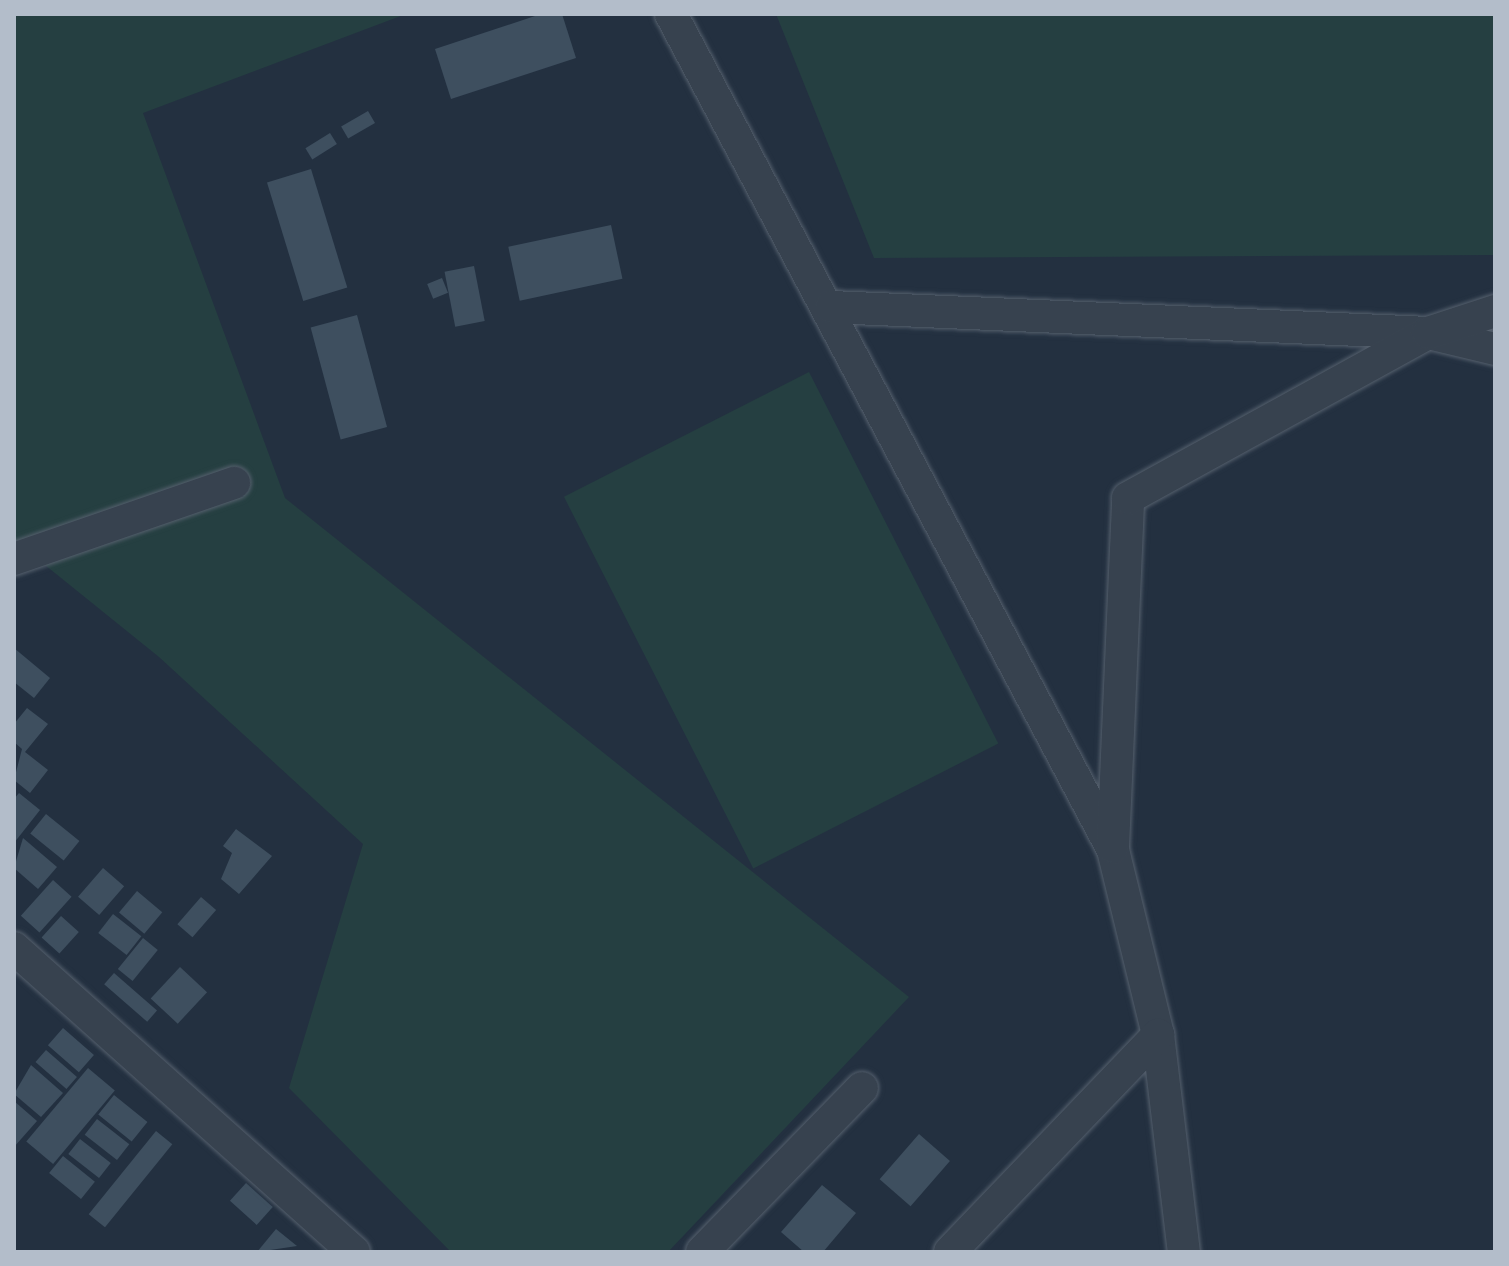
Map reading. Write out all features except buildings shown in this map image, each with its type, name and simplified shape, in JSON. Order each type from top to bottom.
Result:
[{"type":"street","points":[[671,14],[831,307],[1113,850],[1158,1035],[1184,1252]]},
{"type":"street","points":[[831,307],[1428,333],[1495,349]]},
{"type":"street","points":[[1113,850],[1128,498],[1428,333],[1495,311]]},
{"type":"street","points":[[14,559],[234,483]]},
{"type":"street","points":[[14,948],[354,1252]]},
{"type":"street","points":[[950,1252],[1158,1035]]},
{"type":"street","points":[[702,1252],[862,1088]]},
{"type":"green space","points":[[14,14],[406,14],[143,113],[285,498],[909,997],[668,1252],[451,1252],[289,1088],[363,844],[159,657],[14,540]]},
{"type":"green space","points":[[776,14],[1495,14],[1495,255],[874,258]]},
{"type":"green space","points":[[809,372],[998,744],[753,868],[564,497]]}]
